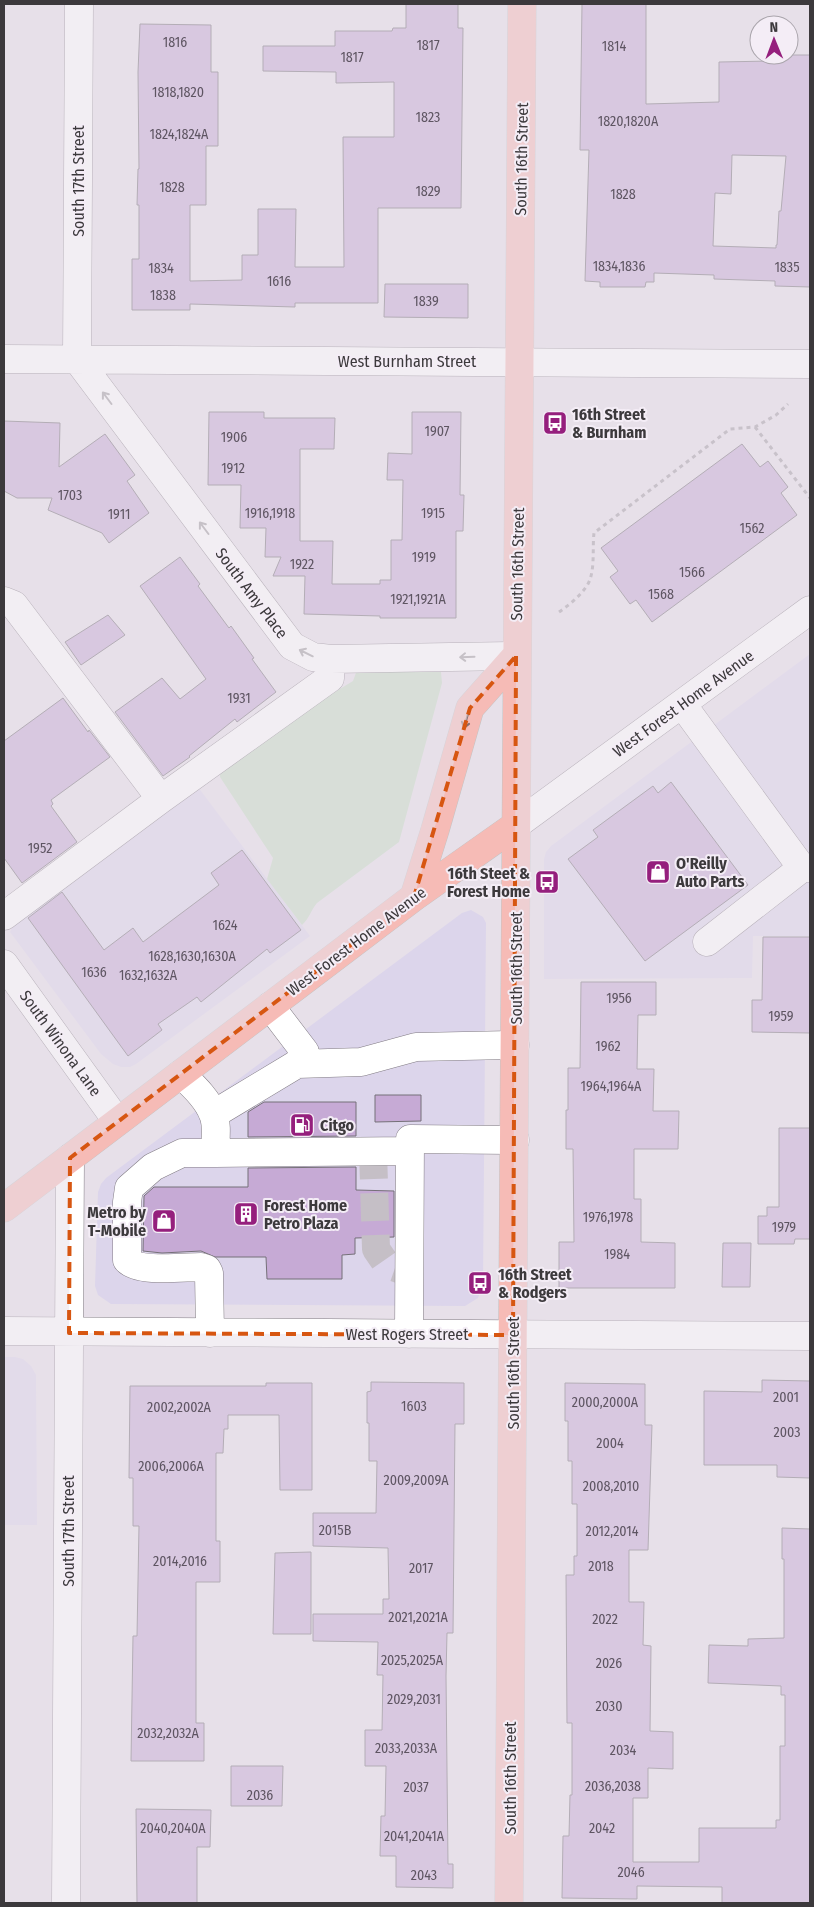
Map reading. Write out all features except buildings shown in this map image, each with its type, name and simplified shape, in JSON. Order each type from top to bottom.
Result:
[{"type":"main road","name":"South 16th Street","points":[[509,1903],[518,361],[522,4]]},
{"type":"main road","points":[[414,897],[470,708],[516,656]]},
{"type":"main road","name":"West Forest Home Avenue","points":[[4,1208],[414,897],[516,825]]},
{"type":"street","name":"South 17th Street","points":[[77,359],[80,4]]},
{"type":"street","name":"West Burnham Street","points":[[4,359],[810,364]]},
{"type":"street","name":"South Amy Place","points":[[77,359],[292,646],[312,657],[331,660],[516,656]]},
{"type":"street","points":[[4,601],[14,605],[162,799]]},
{"type":"street","name":"West Forest Home Avenue","points":[[516,825],[810,610]]},
{"type":"street","points":[[4,916],[330,678],[331,660]]},
{"type":"street","points":[[682,704],[806,868],[707,942]]},
{"type":"street","name":"South Winona Lane","points":[[4,964],[117,1122]]},
{"type":"street","points":[[214,1114],[297,1064],[305,1052],[270,1006]]},
{"type":"street","points":[[297,1064],[361,1062],[416,1047],[515,1045]]},
{"type":"street","points":[[181,1074],[200,1094],[214,1114],[215,1153]]},
{"type":"street","points":[[410,1334],[410,1139],[514,1140]]},
{"type":"street","points":[[210,1333],[209,1274],[207,1269],[201,1267],[143,1268],[130,1264],[127,1260],[127,1202],[129,1188],[154,1167],[182,1153],[410,1151]]},
{"type":"street","name":"South 17th Street","points":[[66,1903],[70,1158]]},
{"type":"street","name":"West Rogers Street","points":[[4,1331],[69,1333],[810,1336]]},
{"type":"path","points":[[559,612],[575,600],[587,586],[591,573],[594,532],[730,429],[755,427],[776,415],[788,404]]},
{"type":"path","points":[[755,427],[810,498]]},
{"type":"highlighted area","points":[[516,656],[513,1335],[69,1333],[70,1158],[414,897],[470,708]]},
{"type":"shaded area","points":[[810,654],[810,936],[753,936],[752,978],[544,979],[544,859],[546,852],[551,846]]},
{"type":"shaded area","points":[[198,787],[310,936],[136,1064],[130,1067],[121,1067],[113,1064],[101,1054],[10,932],[15,922]]},
{"type":"shaded area","points":[[471,910],[483,917],[486,923],[483,1284],[478,1298],[465,1306],[111,1304],[98,1295],[95,1286],[98,1192],[106,1178],[462,913]]},
{"type":"shaded area","points":[[4,1357],[23,1359],[31,1366],[36,1375],[37,1525],[4,1525]]},
{"type":"green space","points":[[357,670],[441,672],[442,683],[399,842],[317,903],[302,925],[267,879],[273,858],[220,777],[220,769],[305,710],[353,681]]},
{"type":"tunnel","points":[[373,1151],[376,1249],[387,1265],[410,1273]]},
{"type":"place","name":"16th Street & Burnham","points":[[555,423]]},
{"type":"place","name":"O'Reilly Auto Parts","points":[[658,872]]},
{"type":"place","name":"16th Steet & Forest Home","points":[[547,882]]},
{"type":"place","name":"Citgo","points":[[302,1125]]},
{"type":"place","name":"Forest Home Petro Plaza","points":[[246,1214]]},
{"type":"place","name":"Metro by T-Mobile","points":[[164,1221]]},
{"type":"place","name":"16th Street & Rodgers","points":[[480,1283]]}]
